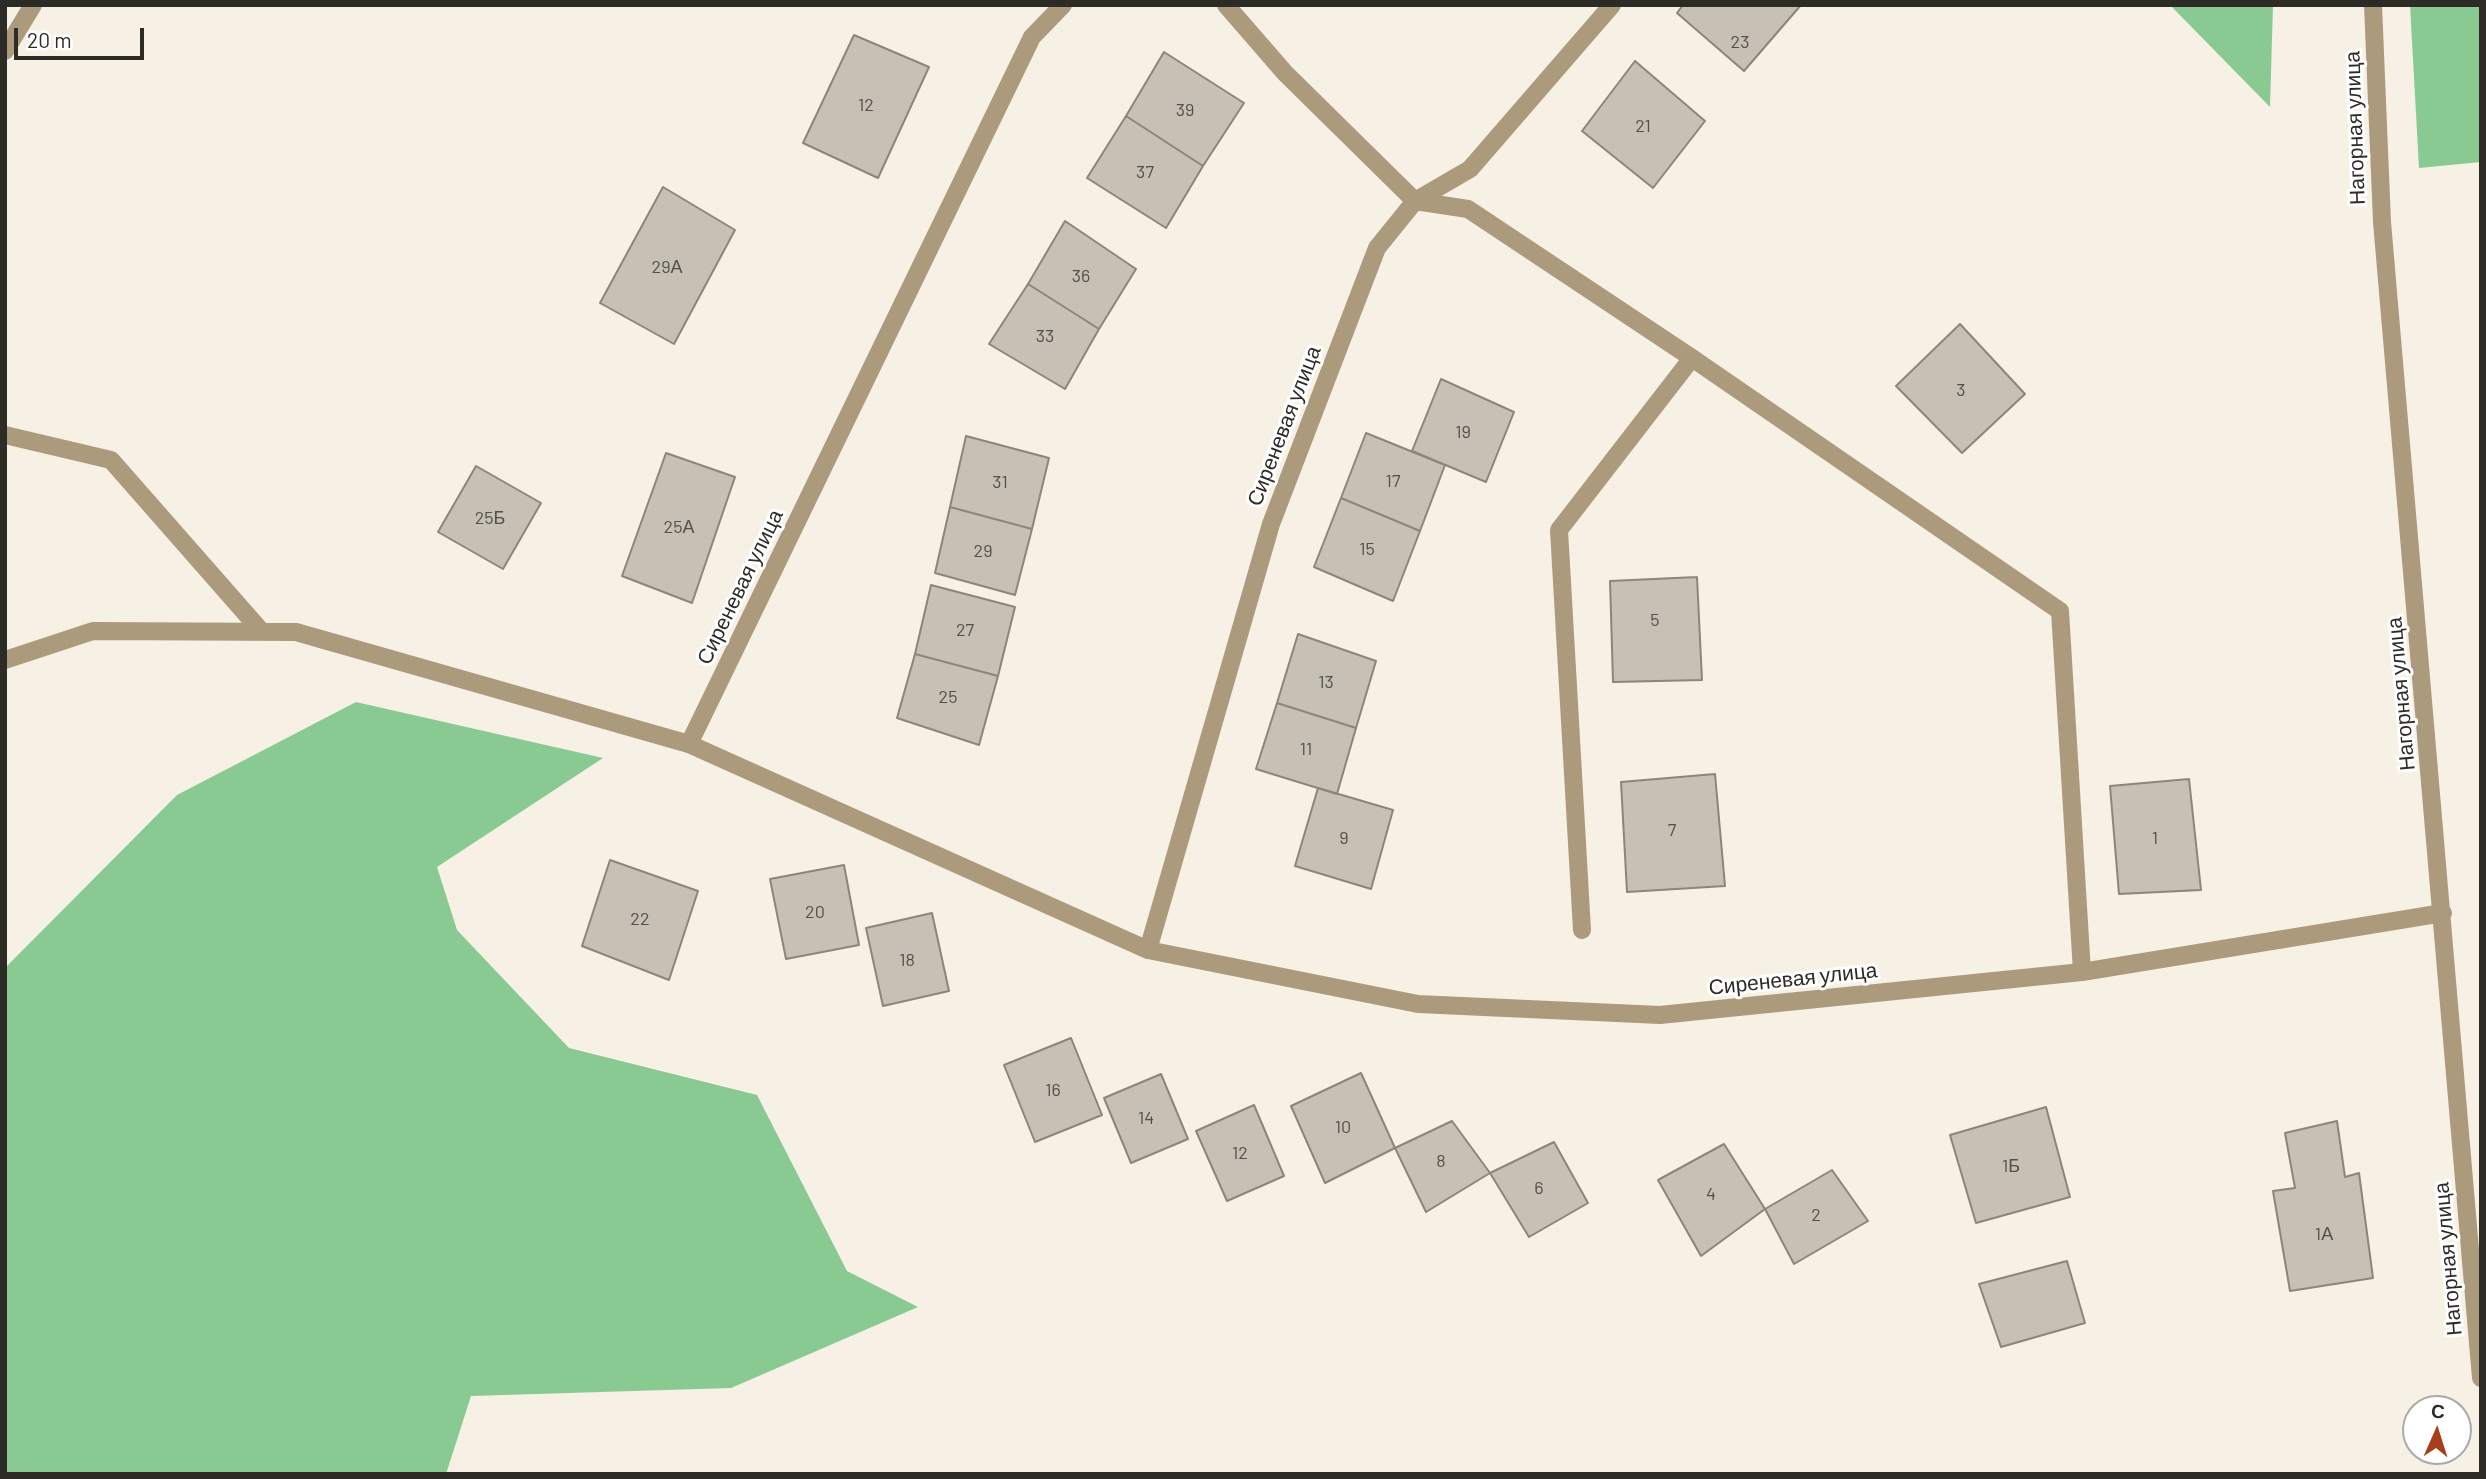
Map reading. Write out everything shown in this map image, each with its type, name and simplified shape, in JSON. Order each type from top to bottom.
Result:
[{"type":"street","points":[[5,51],[33,5]]},
{"type":"street","name":"Сиреневая улица","points":[[689,744],[1032,37],[1063,5]]},
{"type":"street","points":[[1226,5],[1285,73],[1415,201],[1468,209],[1692,358],[2060,611],[2082,972]]},
{"type":"street","name":"Сиреневая улица","points":[[1148,950],[1271,524],[1377,248],[1415,201],[1471,169],[1612,5]]},
{"type":"street","name":"Нагорная улица","points":[[2373,5],[2382,222],[2481,1378]]},
{"type":"street","points":[[1582,930],[1559,530],[1692,358]]},
{"type":"street","points":[[5,435],[111,460],[261,632]]},
{"type":"street","name":"Сиреневая улица","points":[[5,660],[93,631],[296,632],[689,744],[1148,950],[1418,1004],[1660,1015],[2082,972],[2443,914]]},
{"type":"green space","points":[[2170,5],[2273,5],[2270,107]]},
{"type":"green space","points":[[2410,5],[2481,5],[2481,162],[2419,168]]},
{"type":"green space","points":[[356,702],[603,758],[437,867],[457,930],[569,1048],[757,1095],[847,1271],[918,1307],[731,1388],[471,1396],[446,1474],[5,1474],[5,968],[177,795]]},
{"type":"building","points":[[1683,5],[1801,5],[1744,71],[1677,13]]},
{"type":"building","points":[[854,35],[929,67],[878,178],[803,143]]},
{"type":"building","points":[[1164,52],[1244,103],[1203,166],[1126,116]]},
{"type":"building","points":[[1635,61],[1705,121],[1653,188],[1582,131]]},
{"type":"building","points":[[1126,116],[1203,166],[1166,228],[1087,178]]},
{"type":"building","points":[[663,187],[735,230],[674,344],[600,303]]},
{"type":"building","points":[[1065,221],[1136,269],[1099,329],[1028,284]]},
{"type":"building","points":[[1028,284],[1099,329],[1065,389],[989,344]]},
{"type":"building","points":[[1960,324],[2025,394],[1962,453],[1896,386]]},
{"type":"building","points":[[1441,379],[1514,412],[1486,482],[1412,451]]},
{"type":"building","points":[[1366,433],[1445,465],[1420,531],[1341,498]]},
{"type":"building","points":[[966,436],[1049,458],[1032,529],[950,507]]},
{"type":"building","points":[[666,453],[735,477],[692,603],[622,576]]},
{"type":"building","points":[[476,466],[541,503],[503,569],[438,532]]},
{"type":"building","points":[[1341,498],[1420,531],[1393,601],[1314,567]]},
{"type":"building","points":[[950,507],[1032,529],[1015,595],[935,573]]},
{"type":"building","points":[[1697,577],[1702,680],[1613,682],[1610,581]]},
{"type":"building","points":[[931,585],[1015,607],[998,676],[915,654]]},
{"type":"building","points":[[1298,634],[1376,661],[1356,728],[1277,703]]},
{"type":"building","points":[[915,654],[998,676],[979,745],[897,718]]},
{"type":"building","points":[[1277,703],[1356,728],[1337,794],[1256,769]]},
{"type":"building","points":[[1715,774],[1725,886],[1627,892],[1621,782]]},
{"type":"building","points":[[2189,779],[2201,890],[2119,894],[2110,786]]},
{"type":"building","points":[[1318,788],[1393,810],[1371,889],[1295,866]]},
{"type":"building","points":[[610,860],[698,891],[669,980],[582,946]]},
{"type":"building","points":[[844,865],[859,945],[786,959],[770,879]]},
{"type":"building","points":[[932,913],[949,991],[883,1006],[866,928]]},
{"type":"building","points":[[1071,1038],[1102,1115],[1035,1142],[1004,1065]]},
{"type":"building","points":[[1361,1073],[1395,1148],[1325,1183],[1291,1106]]},
{"type":"building","points":[[1161,1074],[1188,1139],[1131,1163],[1104,1098]]},
{"type":"building","points":[[1254,1105],[1284,1176],[1227,1201],[1196,1131]]},
{"type":"building","points":[[2046,1107],[2070,1197],[1976,1223],[1950,1135]]},
{"type":"building","points":[[1452,1121],[1490,1173],[1426,1212],[1395,1148]]},
{"type":"building","points":[[2337,1121],[2345,1177],[2359,1173],[2373,1278],[2290,1291],[2273,1191],[2295,1188],[2285,1133]]},
{"type":"building","points":[[1554,1142],[1588,1203],[1529,1237],[1490,1173]]},
{"type":"building","points":[[1724,1144],[1765,1209],[1701,1256],[1658,1180]]},
{"type":"building","points":[[1832,1170],[1868,1221],[1794,1264],[1765,1209]]},
{"type":"building","points":[[2067,1261],[2085,1323],[2001,1347],[1979,1284]]}]
